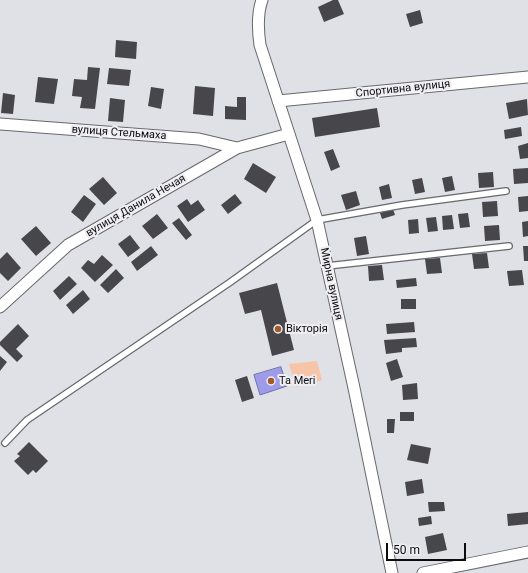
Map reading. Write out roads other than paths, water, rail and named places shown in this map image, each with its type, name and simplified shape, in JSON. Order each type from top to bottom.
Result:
[{"type":"street","name":"Мирна вулиця","points":[[262,0],[258,22],[260,45],[317,220],[392,573]]},
{"type":"street","name":"Спортивна вулиця","points":[[278,101],[528,77]]},
{"type":"street","name":"вулиця Стельмаха","points":[[0,124],[199,139],[237,148]]},
{"type":"street","name":"вулиця Данила Нечая","points":[[0,307],[68,245],[237,148],[289,134]]},
{"type":"street","points":[[423,573],[528,552]]},
{"type":"lane","points":[[5,444],[27,420],[229,283],[317,220],[402,205],[506,191]]},
{"type":"lane","points":[[327,266],[509,246]]},
{"type":"place","name":"Вікторія","points":[[278,329]]},
{"type":"place","name":"Ta Meri","points":[[271,381]]}]
